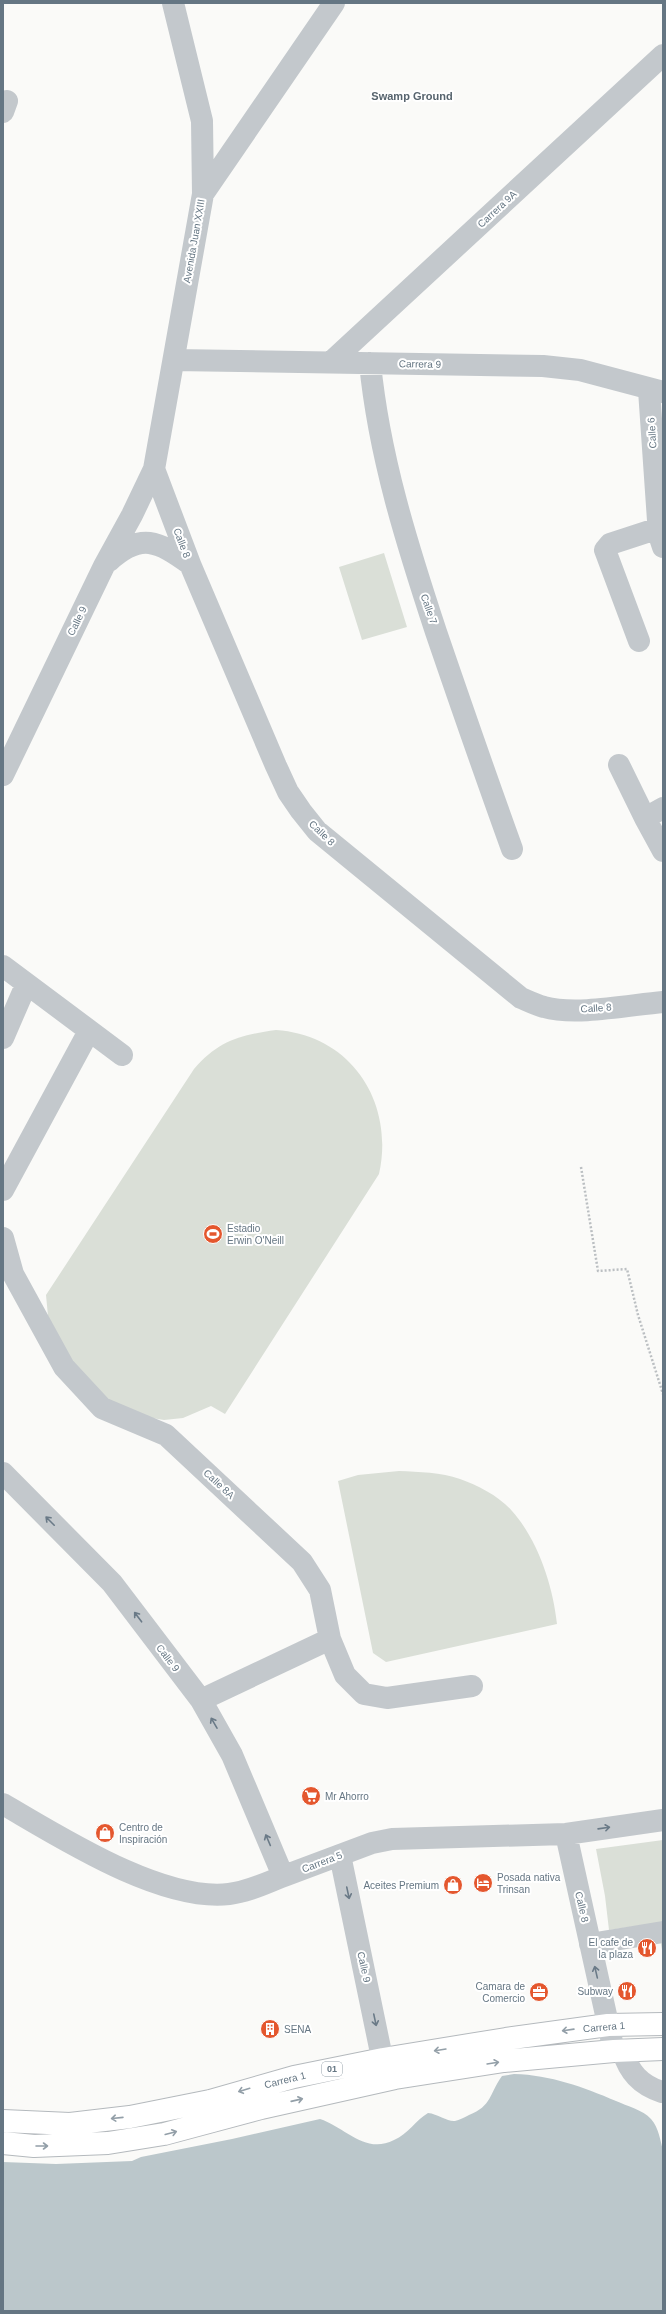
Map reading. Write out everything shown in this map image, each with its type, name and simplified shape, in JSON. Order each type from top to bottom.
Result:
[{"type":"highway","name":"Carrera 1","points":[[3,2143],[60,2146],[108,2142],[164,2134],[261,2108],[385,2069],[506,2039],[608,2025],[663,2024]]},
{"type":"highway","name":"Carrera 1","points":[[3,2121],[70,2124],[130,2117],[210,2101],[294,2077],[618,2051],[663,2049]]},
{"type":"street","points":[[173,3],[202,121],[203,194]]},
{"type":"street","name":"Avenida Juan XXIII","points":[[154,469],[203,194],[334,3]]},
{"type":"street","name":"Carrera 9A","points":[[331,362],[663,55]]},
{"type":"street","name":"Carrera 9","points":[[174,360],[550,367],[580,370],[656,391]]},
{"type":"street","name":"Calle 7","points":[[370,363],[383,453],[399,516],[464,714],[512,849]]},
{"type":"street","name":"Calle 6","points":[[656,391],[661,538]]},
{"type":"street","name":"Calle 8","points":[[154,469],[190,564],[288,792],[317,831],[521,998],[544,1007],[564,1010],[595,1009],[663,1002]]},
{"type":"street","name":"Calle 9","points":[[3,775],[104,566],[132,515],[154,469]]},
{"type":"street","points":[[640,641],[605,550],[610,544],[661,538]]},
{"type":"street","points":[[104,566],[131,545],[146,541],[158,544],[190,564]]},
{"type":"street","points":[[619,765],[654,813],[663,851]]},
{"type":"street","points":[[3,966],[26,985],[122,1055]]},
{"type":"street","points":[[3,1038],[26,985]]},
{"type":"street","points":[[3,1190],[89,1031]]},
{"type":"street","name":"Calle 8A","points":[[3,1238],[13,1274],[64,1367],[102,1408],[166,1435],[302,1562],[320,1590],[330,1639],[345,1675],[364,1694],[387,1698],[472,1686]]},
{"type":"street","name":"Calle 9","points":[[3,1473],[112,1583],[201,1700],[232,1755],[283,1876]]},
{"type":"street","points":[[201,1700],[330,1639]]},
{"type":"street","name":"Carrera 5","points":[[3,1804],[89,1852],[141,1877],[167,1886],[197,1893],[228,1894],[243,1892],[372,1843],[392,1839],[566,1834],[663,1820]]},
{"type":"street","name":"Calle 8","points":[[566,1834],[608,2025],[618,2051],[632,2074],[648,2087],[662,2092]]},
{"type":"street","name":"Calle 9","points":[[340,1855],[385,2069]]},
{"type":"street","points":[[590,1944],[663,1932]]},
{"type":"path","points":[[581,1167],[598,1271],[627,1269],[638,1314],[663,1394]]},
{"type":"shaded area","points":[[384,553],[407,627],[362,640],[339,567]]},
{"type":"shaded area","name":"Estadio Erwin O'Neill","points":[[276,1030],[303,1035],[326,1044],[346,1059],[362,1077],[373,1098],[380,1122],[382,1147],[379,1174],[225,1414],[211,1406],[183,1418],[164,1420],[146,1417],[107,1399],[72,1369],[48,1316],[46,1295],[194,1069],[212,1052],[230,1041],[251,1034]]},
{"type":"shaded area","points":[[399,1471],[438,1474],[460,1479],[488,1492],[507,1506],[521,1523],[537,1549],[552,1594],[557,1624],[386,1662],[373,1653],[338,1481],[358,1475]]},
{"type":"shaded area","points":[[663,1840],[662,1950],[657,1923],[609,1930],[605,1896],[596,1849]]},
{"type":"shaded area","points":[[514,2074],[554,2079],[579,2087],[639,2111],[648,2116],[654,2123],[658,2130],[663,2150],[663,2311],[3,2311],[3,2162],[56,2164],[132,2161],[141,2157],[232,2139],[320,2119],[364,2142],[384,2144],[394,2140],[408,2131],[428,2113],[455,2121],[482,2108],[502,2076]]},
{"type":"place","name":"Estadio Erwin O'Neill","points":[[213,1234]]},
{"type":"place","name":"Mr Ahorro","points":[[311,1796]]},
{"type":"place","name":"Centro de Inspiración","points":[[105,1833]]},
{"type":"place","name":"Posada nativa Trinsan","points":[[483,1883]]},
{"type":"place","name":"Aceites Premium","points":[[453,1885]]},
{"type":"place","name":"El cafe de la plaza","points":[[647,1948]]},
{"type":"place","name":"Subway","points":[[627,1991]]},
{"type":"place","name":"Camara de Comercio","points":[[539,1992]]},
{"type":"place","name":"SENA","points":[[270,2029]]},
{"type":"district","name":"Swamp Ground","points":[[412,96]]}]
